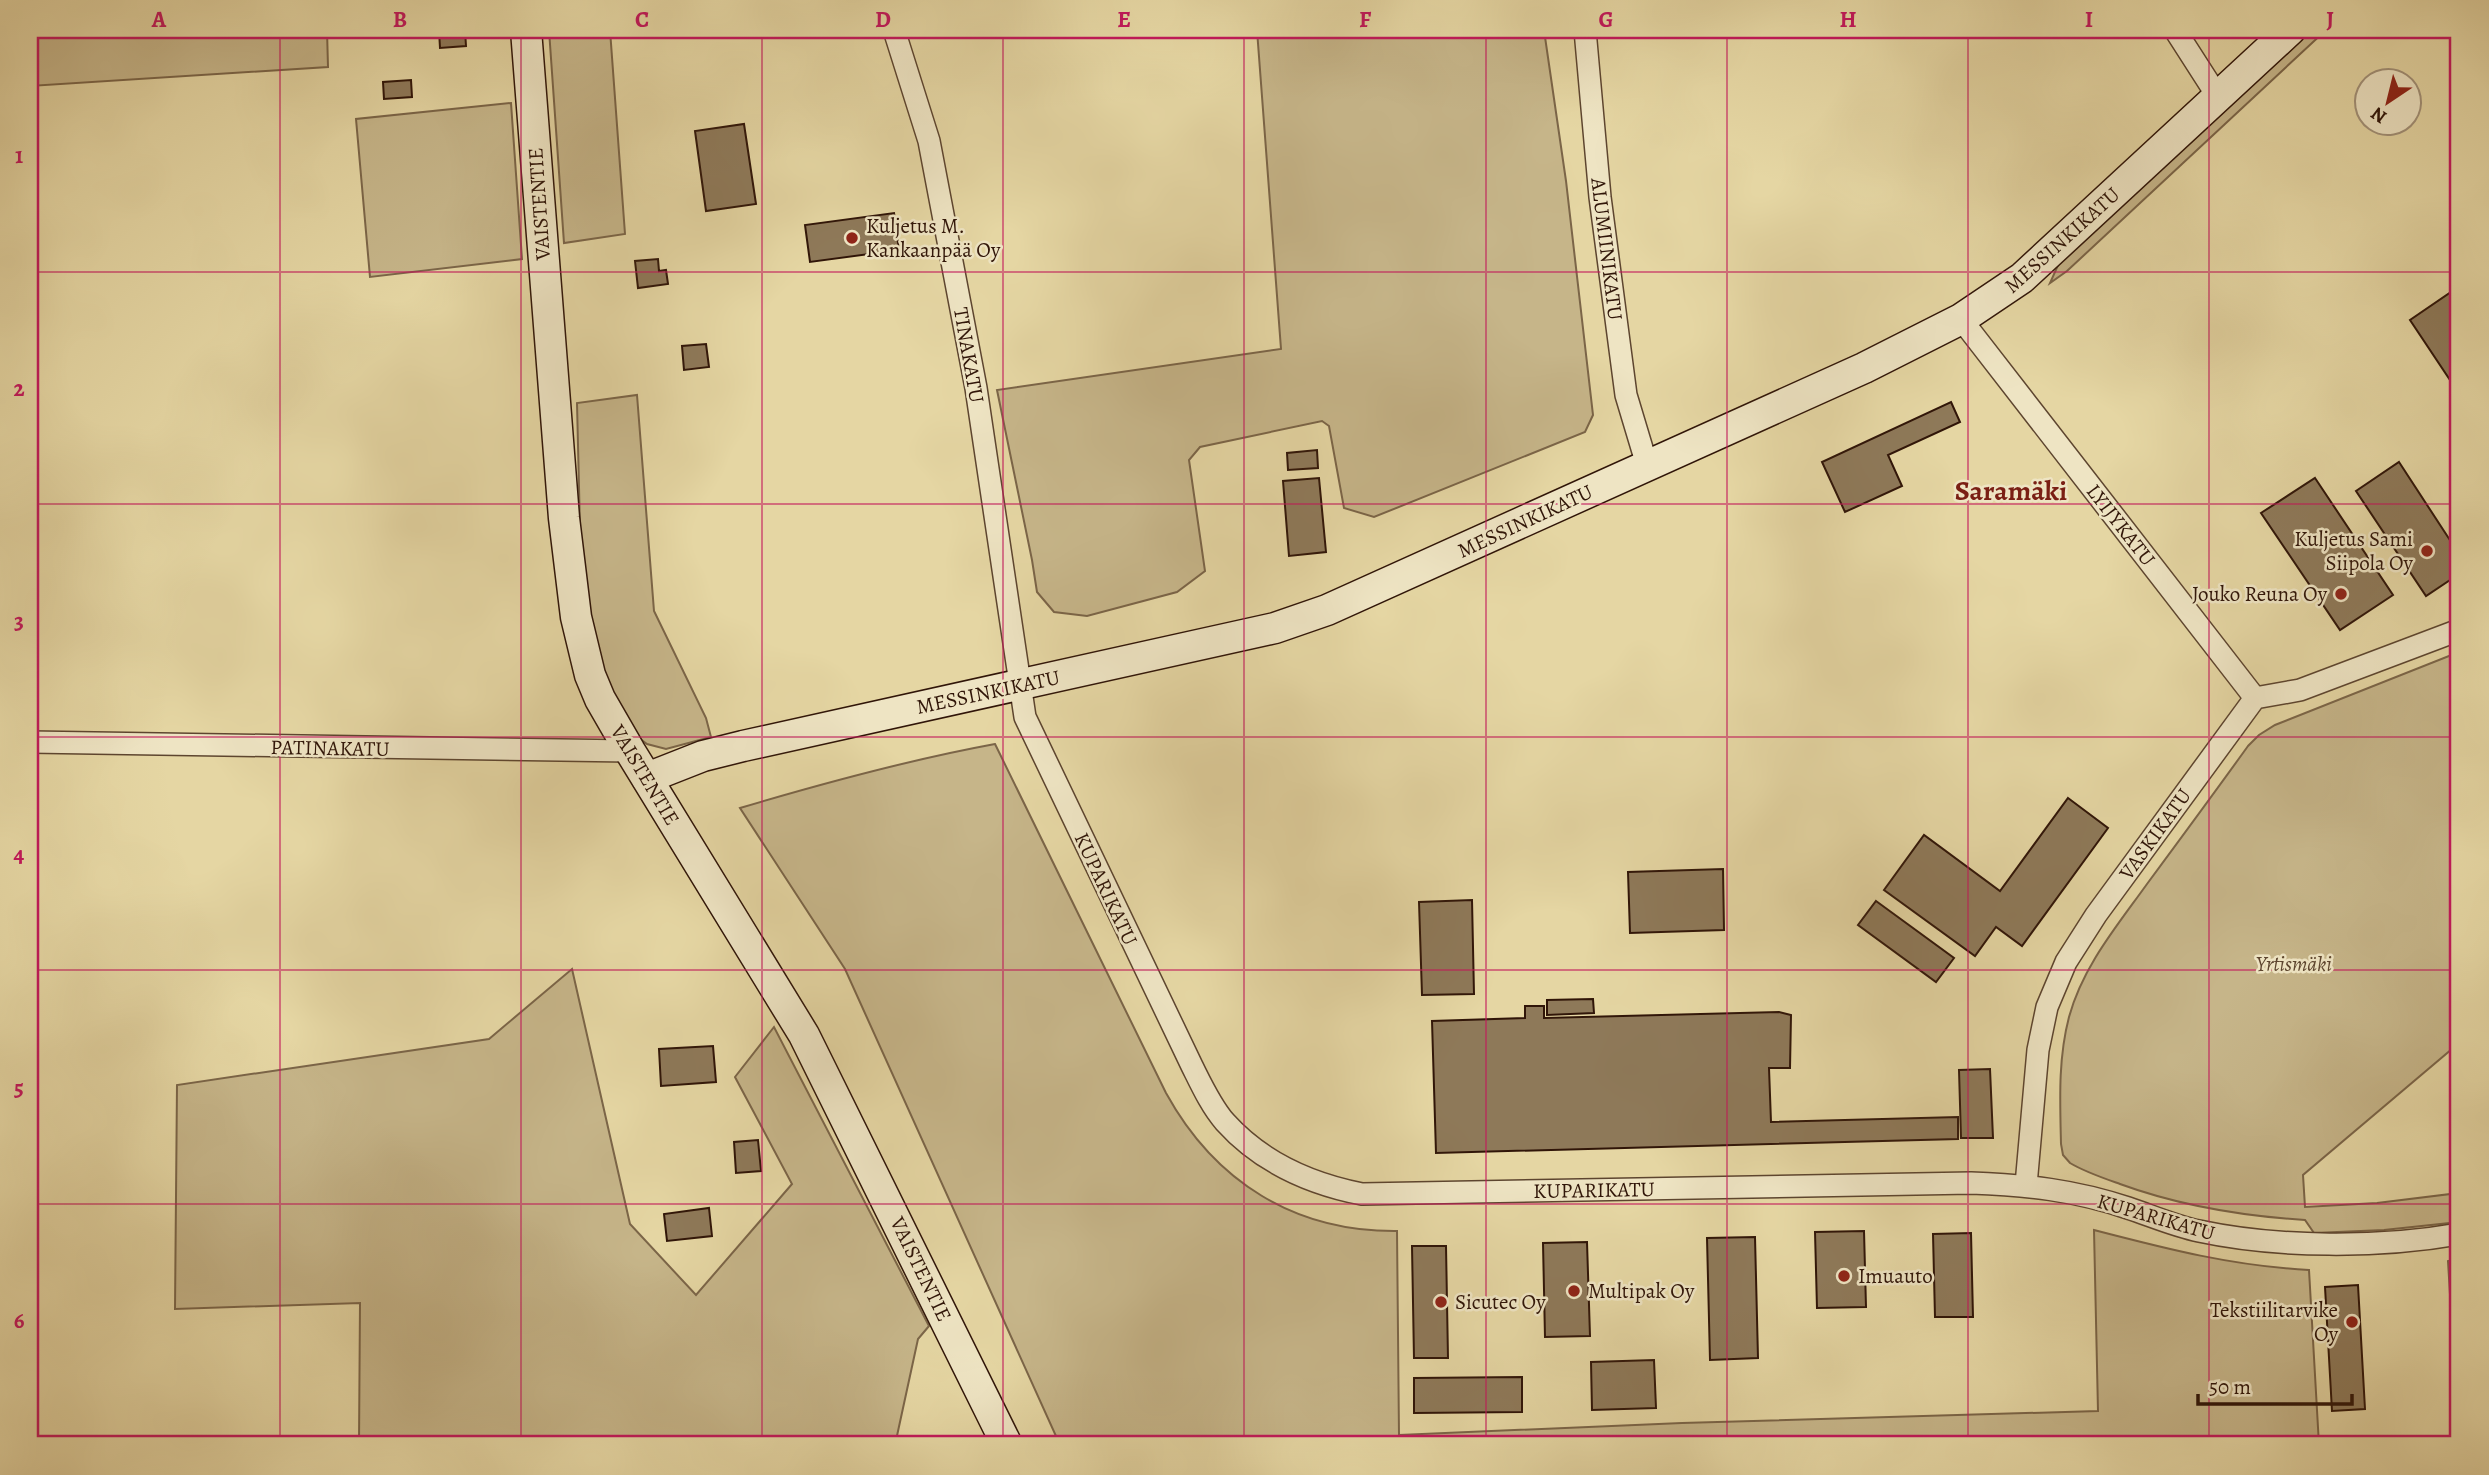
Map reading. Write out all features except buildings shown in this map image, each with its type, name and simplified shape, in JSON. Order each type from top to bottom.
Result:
[{"type":"street","name":"VAISTENTIE","points":[[526,30],[563,505],[576,617],[590,675],[629,751],[804,1035],[1007,1445]]},
{"type":"street","name":"TINAKATU","points":[[894,30],[931,150],[976,388],[1019,685]]},
{"type":"street","name":"ALUMIINIKATU","points":[[1585,30],[1600,197],[1626,395],[1647,465]]},
{"type":"street","points":[[2175,30],[2218,97]]},
{"type":"street","name":"MESSINKIKATU","points":[[647,778],[703,756],[730,749],[1275,628],[1327,610],[1864,368],[1961,319],[2022,278],[2290,30]]},
{"type":"street","name":"LYIJYKATU","points":[[1961,319],[2255,698]]},
{"type":"street","points":[[2255,698],[2300,690],[2459,630]]},
{"type":"street","name":"KUPARIKATU","points":[[1019,685],[1025,717],[1120,920],[1206,1093],[1224,1121],[1247,1143],[1307,1179],[1332,1188],[1373,1194],[2026,1185],[2063,1191],[2127,1208],[2199,1231],[2256,1241],[2343,1243],[2428,1240],[2459,1234]]},
{"type":"street","name":"VASKIKATU","points":[[2026,1185],[2038,1050],[2047,1007],[2066,962],[2095,915],[2255,698]]},
{"type":"street","name":"PATINAKATU","points":[[30,742],[629,751]]},
{"type":"green space","points":[[30,30],[327,30],[328,67],[30,86]]},
{"type":"green space","points":[[549,30],[610,30],[625,234],[564,243]]},
{"type":"green space","points":[[1257,30],[1544,30],[1566,181],[1593,415],[1585,432],[1374,517],[1344,508],[1329,426],[1322,421],[1200,447],[1189,460],[1205,571],[1177,592],[1087,616],[1054,612],[1037,592],[997,390],[1281,349]]},
{"type":"green space","points":[[2308,30],[2326,30],[2067,271],[2050,283],[2059,263]]},
{"type":"green space","points":[[511,103],[522,259],[370,277],[356,119]]},
{"type":"green space","points":[[637,395],[654,611],[706,718],[711,737],[666,749],[647,744],[631,732],[601,672],[581,571],[577,403]]},
{"type":"green space","name":"Yrtismäki","points":[[2459,652],[2459,1043],[2303,1175],[2305,1207],[2377,1203],[2459,1193],[2459,1222],[2384,1230],[2314,1233],[2305,1220],[2235,1213],[2188,1204],[2143,1192],[2070,1163],[2063,1155],[2061,1144],[2060,1080],[2065,1033],[2075,998],[2113,931],[2248,746],[2275,725]]},
{"type":"green space","points":[[995,744],[1166,1093],[1186,1125],[1208,1152],[1234,1176],[1262,1196],[1292,1211],[1325,1222],[1360,1229],[1397,1231],[1399,1435],[1682,1423],[2098,1411],[2094,1230],[2227,1261],[2309,1270],[2319,1445],[1060,1445],[845,969],[740,808],[866,773]]},
{"type":"green space","points":[[572,969],[630,1224],[696,1295],[792,1184],[735,1077],[774,1027],[929,1326],[918,1339],[895,1445],[359,1445],[360,1303],[175,1309],[177,1085],[489,1039]]},
{"type":"green space","points":[[2459,1259],[2459,1445],[2448,1261]]},
{"type":"place","name":"Kuljetus M. Kankaanpää Oy","points":[[852,238]]},
{"type":"place","name":"Kuljetus Sami Siipola Oy","points":[[2427,551]]},
{"type":"place","name":"Jouko Reuna Oy","points":[[2341,594]]},
{"type":"place","name":"Imuauto","points":[[1844,1276]]},
{"type":"place","name":"Multipak Oy","points":[[1574,1291]]},
{"type":"place","name":"Sicutec Oy","points":[[1441,1302]]},
{"type":"place","name":"Tekstiilitarvike Oy","points":[[2352,1322]]},
{"type":"district","name":"Saramäki","points":[[2011,491]]}]
